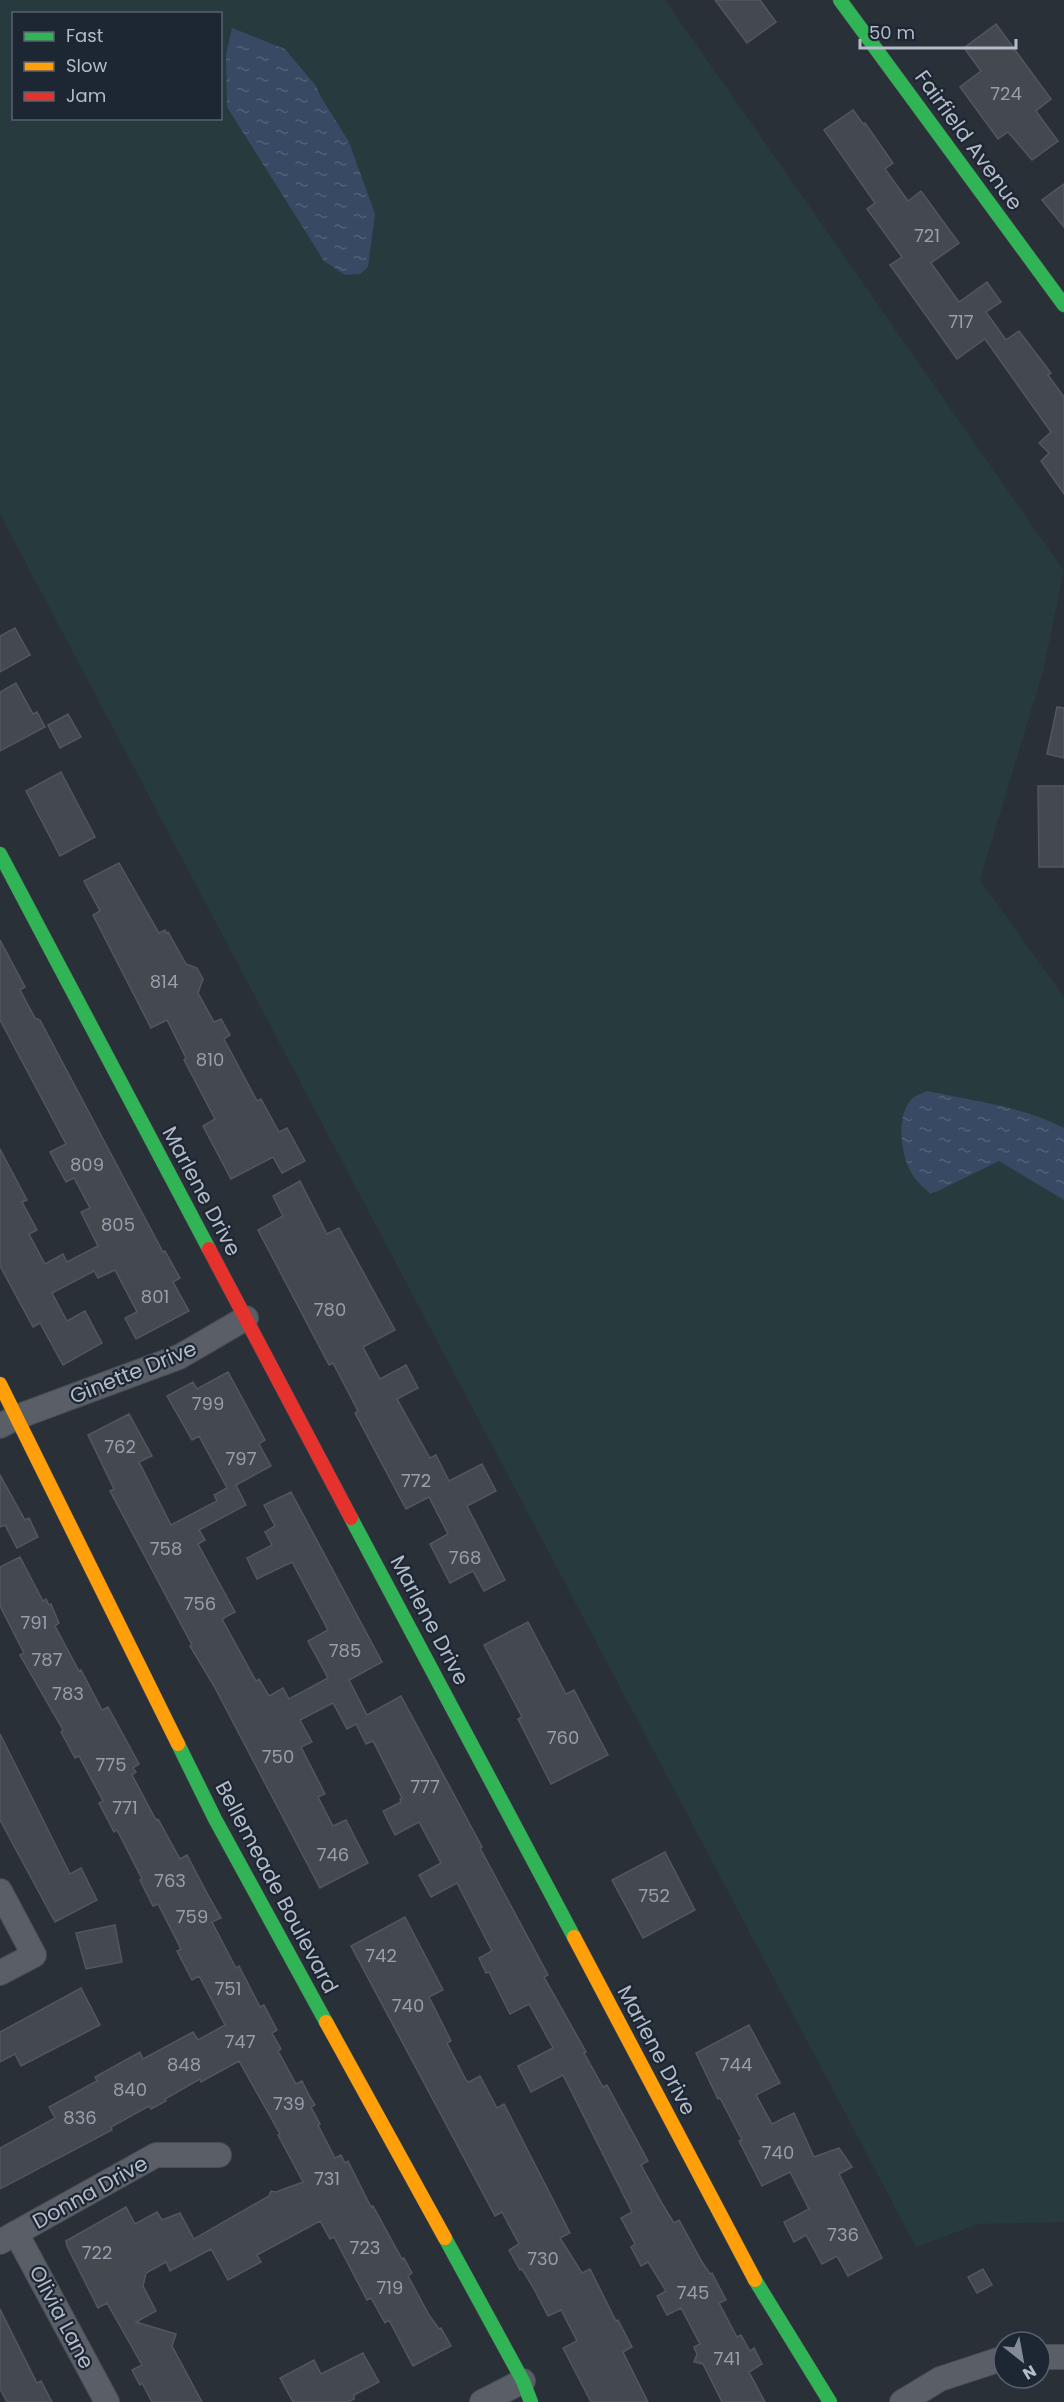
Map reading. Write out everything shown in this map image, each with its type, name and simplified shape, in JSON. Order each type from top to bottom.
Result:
[{"type":"street","name":"Fairfield Avenue","points":[[840,0],[1064,305]]},
{"type":"street","name":"Marlene Drive","points":[[0,854],[756,2282],[830,2402]]},
{"type":"street","name":"Ginette Drive","points":[[8,1422],[179,1357],[246,1318]]},
{"type":"street","name":"Bellemeade Boulevard","points":[[0,1384],[8,1422],[215,1819],[527,2391]]},
{"type":"street","points":[[0,1891],[34,1955],[0,1973]]},
{"type":"street","name":"Donna Drive","points":[[8,2237],[156,2155],[219,2155]]},
{"type":"street","name":"Olivia Lane","points":[[8,2237],[107,2402]]},
{"type":"street","points":[[902,2402],[940,2379],[992,2362]]},
{"type":"street","points":[[482,2402],[527,2391]]},
{"type":"green space","points":[[0,0],[665,0],[1064,571],[1043,671],[980,880],[1064,997],[1064,2222],[978,2224],[916,2247],[0,514]]},
{"type":"water","points":[[232,28],[285,49],[316,86],[349,142],[375,214],[368,267],[360,274],[345,275],[324,261],[227,107],[226,54]]},
{"type":"water","points":[[927,1091],[1014,1109],[1064,1128],[1064,1200],[999,1161],[936,1192],[927,1191],[915,1179],[909,1168],[903,1151],[901,1131],[904,1111],[908,1103],[914,1097]]},
{"type":"building","points":[[715,0],[760,0],[776,22],[747,43]]},
{"type":"building","points":[[996,24],[1051,99],[1036,111],[1058,141],[1032,160],[1008,132],[998,139],[960,87],[981,71],[964,48]]},
{"type":"building","points":[[853,110],[893,163],[885,169],[908,201],[921,191],[959,243],[931,263],[959,302],[987,282],[1001,302],[986,312],[1006,340],[1019,331],[1051,373],[1048,375],[1064,397],[1064,494],[1041,461],[1049,453],[1039,443],[1051,432],[985,339],[957,359],[890,265],[902,257],[867,209],[875,203],[824,130]]},
{"type":"building","points":[[1064,184],[1064,227],[1042,200]]},
{"type":"building","points":[[15,628],[30,655],[0,672],[0,636]]},
{"type":"building","points":[[16,683],[33,714],[37,712],[45,727],[0,751],[0,692]]},
{"type":"building","points":[[1057,707],[1064,708],[1064,758],[1047,754]]},
{"type":"building","points":[[68,714],[81,737],[60,748],[48,725]]},
{"type":"building","points":[[61,772],[95,837],[60,856],[26,791]]},
{"type":"building","points":[[1038,786],[1064,786],[1064,867],[1039,867]]},
{"type":"building","points":[[119,863],[159,933],[165,930],[166,933],[168,932],[186,964],[197,968],[203,979],[198,993],[214,1022],[221,1019],[230,1035],[224,1039],[257,1101],[261,1099],[279,1132],[287,1128],[305,1161],[282,1173],[273,1157],[231,1179],[203,1126],[215,1119],[184,1060],[186,1058],[167,1020],[151,1028],[93,915],[100,911],[84,881]]},
{"type":"building","points":[[0,940],[25,987],[20,990],[35,1018],[40,1020],[163,1252],[165,1251],[180,1278],[173,1282],[189,1311],[136,1339],[125,1318],[137,1312],[115,1270],[98,1278],[94,1271],[52,1293],[67,1321],[85,1311],[102,1343],[63,1365],[40,1323],[33,1327],[0,1266],[0,1149],[27,1200],[22,1202],[37,1230],[29,1234],[45,1264],[63,1254],[67,1262],[98,1246],[81,1212],[90,1208],[74,1178],[66,1182],[50,1152],[66,1144],[0,1020]]},
{"type":"building","points":[[300,1181],[327,1234],[339,1228],[395,1330],[363,1347],[380,1379],[406,1365],[418,1388],[397,1399],[430,1458],[436,1455],[449,1481],[482,1464],[496,1491],[467,1506],[505,1580],[484,1591],[473,1571],[450,1583],[430,1544],[448,1534],[429,1497],[406,1509],[355,1413],[358,1411],[333,1363],[329,1365],[258,1230],[283,1216],[273,1196]]},
{"type":"building","points":[[228,1372],[265,1440],[259,1444],[271,1466],[236,1485],[246,1505],[199,1530],[205,1540],[198,1544],[235,1612],[222,1619],[256,1681],[259,1679],[269,1696],[283,1688],[289,1699],[328,1678],[308,1641],[328,1630],[292,1562],[257,1579],[247,1558],[272,1545],[265,1532],[275,1526],[264,1505],[291,1492],[382,1662],[349,1680],[367,1715],[401,1696],[548,1975],[544,1977],[586,2052],[584,2053],[603,2087],[607,2085],[648,2161],[641,2165],[674,2223],[679,2220],[702,2262],[710,2274],[712,2273],[726,2300],[719,2303],[737,2337],[741,2335],[750,2351],[754,2348],[762,2364],[749,2372],[765,2402],[722,2402],[703,2364],[694,2362],[697,2354],[694,2347],[700,2344],[681,2308],[667,2315],[657,2296],[666,2291],[648,2262],[641,2266],[631,2247],[635,2244],[621,2218],[632,2212],[563,2075],[531,2092],[518,2066],[553,2048],[529,2004],[510,2014],[489,1972],[486,1973],[479,1958],[492,1951],[457,1883],[431,1897],[419,1875],[441,1863],[419,1822],[395,1835],[383,1811],[401,1802],[402,1798],[373,1741],[366,1744],[356,1724],[347,1729],[333,1703],[300,1720],[312,1742],[301,1747],[325,1794],[318,1797],[333,1826],[346,1820],[368,1863],[320,1888],[214,1686],[190,1646],[192,1645],[110,1491],[114,1489],[88,1435],[129,1414],[152,1456],[139,1462],[171,1525],[217,1501],[214,1495],[227,1488],[199,1436],[192,1440],[167,1396],[193,1382],[197,1389]]},
{"type":"building","points":[[0,1475],[25,1520],[29,1518],[38,1537],[17,1548],[5,1525],[0,1527]]},
{"type":"building","points":[[20,1557],[43,1601],[46,1599],[49,1605],[51,1604],[59,1623],[55,1626],[79,1671],[81,1670],[102,1710],[108,1707],[139,1764],[133,1768],[136,1772],[132,1775],[156,1820],[158,1819],[180,1859],[187,1855],[221,1918],[212,1922],[236,1968],[239,1966],[260,2007],[264,2005],[277,2030],[272,2033],[281,2049],[278,2051],[296,2084],[302,2081],[315,2105],[311,2107],[335,2158],[341,2155],[345,2163],[348,2161],[371,2207],[373,2206],[412,2273],[408,2276],[429,2315],[439,2329],[441,2328],[451,2346],[413,2366],[389,2320],[385,2323],[371,2298],[367,2300],[334,2237],[330,2239],[320,2221],[257,2255],[261,2262],[228,2280],[211,2249],[170,2271],[166,2262],[146,2273],[143,2286],[156,2311],[136,2322],[176,2334],[172,2346],[202,2402],[152,2402],[142,2383],[140,2385],[132,2370],[142,2365],[107,2303],[98,2308],[66,2241],[126,2207],[135,2224],[157,2212],[162,2220],[180,2213],[194,2239],[269,2196],[271,2191],[276,2192],[303,2182],[278,2135],[280,2134],[239,2061],[201,2082],[200,2079],[151,2109],[149,2106],[111,2127],[112,2130],[0,2189],[0,2148],[55,2118],[49,2107],[97,2081],[95,2077],[140,2052],[143,2059],[193,2032],[198,2040],[225,2025],[199,1976],[192,1980],[177,1951],[181,1949],[158,1904],[153,1906],[117,1830],[114,1832],[99,1803],[103,1801],[79,1756],[75,1758],[61,1732],[63,1730],[20,1655],[24,1653],[0,1606],[0,1567]]},
{"type":"building","points":[[528,1622],[566,1694],[574,1690],[608,1755],[551,1784],[518,1719],[522,1717],[484,1645]]},
{"type":"building","points":[[0,1734],[70,1874],[81,1868],[97,1900],[55,1922],[0,1820]]},
{"type":"building","points":[[665,1852],[695,1910],[643,1938],[612,1880]]},
{"type":"building","points":[[405,1917],[443,1990],[429,1997],[451,2041],[447,2043],[466,2080],[469,2082],[480,2076],[497,2108],[504,2104],[570,2233],[560,2238],[582,2273],[590,2269],[632,2347],[623,2352],[648,2402],[591,2402],[563,2348],[577,2341],[561,2310],[548,2316],[522,2269],[520,2270],[509,2250],[519,2244],[502,2212],[495,2216],[351,1946]]},
{"type":"building","points":[[115,1925],[122,1962],[86,1969],[76,1933]]},
{"type":"building","points":[[81,1988],[100,2025],[21,2066],[15,2054],[0,2062],[0,2032]]},
{"type":"building","points":[[749,2025],[780,2083],[756,2095],[772,2124],[794,2113],[814,2157],[839,2148],[852,2167],[839,2174],[882,2258],[848,2276],[837,2256],[822,2264],[806,2235],[794,2242],[784,2222],[809,2209],[790,2172],[762,2186],[739,2141],[742,2140],[720,2098],[718,2099],[696,2053]]},
{"type":"building","points":[[983,2269],[992,2285],[977,2293],[968,2277]]},
{"type":"building","points":[[0,2309],[37,2383],[41,2381],[52,2402],[7,2402],[0,2389]]},
{"type":"building","points":[[363,2353],[379,2382],[354,2395],[354,2399],[348,2402],[293,2402],[280,2378],[314,2360],[321,2374]]},
{"type":"traffic: fast","points":[[840,0],[1064,305]]},
{"type":"traffic: fast","points":[[0,854],[209,1249]]},
{"type":"traffic: fast","points":[[351,1518],[574,1937]]},
{"type":"traffic: fast","points":[[178,1744],[215,1819],[326,2022]]},
{"type":"traffic: fast","points":[[445,2238],[523,2381],[531,2402]]},
{"type":"traffic: fast","points":[[755,2280],[830,2402]]},
{"type":"traffic: slow","points":[[0,1384],[178,1744]]},
{"type":"traffic: slow","points":[[574,1937],[755,2280]]},
{"type":"traffic: slow","points":[[326,2022],[445,2238]]},
{"type":"traffic: jam","points":[[209,1249],[351,1518]]}]
